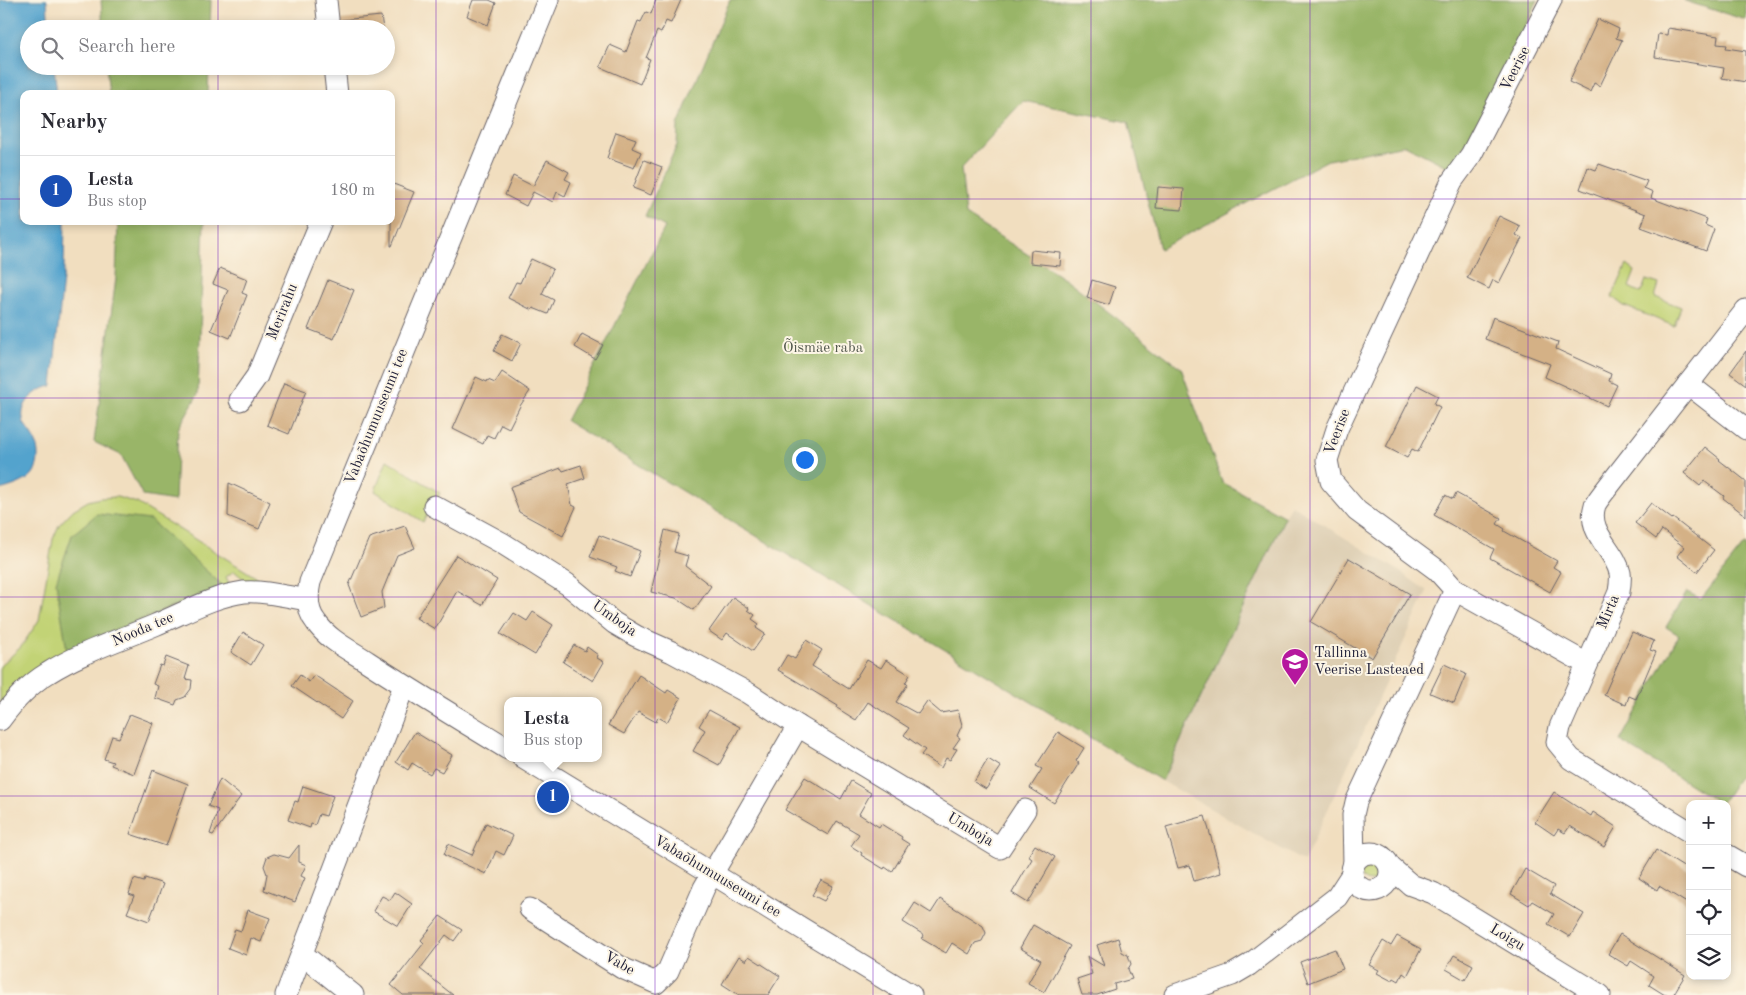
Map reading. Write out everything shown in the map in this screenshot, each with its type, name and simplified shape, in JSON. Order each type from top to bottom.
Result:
[{"type":"street","points":[[326,0],[328,20]]},
{"type":"street","name":"Vabaõhumuuseumi tee","points":[[308,600],[310,582],[548,0]]},
{"type":"street","name":"Veerise","points":[[1551,0],[1471,155],[1452,181],[1337,429],[1327,460],[1331,481],[1357,511],[1437,570],[1455,590],[1586,664]]},
{"type":"street","points":[[335,75],[337,90]]},
{"type":"street","name":"Merirahu","points":[[240,400],[257,376],[318,225]]},
{"type":"street","name":"Mirta","points":[[1686,830],[1571,759],[1557,742],[1560,727],[1586,664],[1619,592],[1620,574],[1615,560],[1597,532],[1594,521],[1595,505],[1746,310]]},
{"type":"street","points":[[1688,384],[1746,429]]},
{"type":"street","name":"Umboja","points":[[434,506],[502,544],[567,584],[614,623],[748,693],[798,726],[1000,848],[1025,810]]},
{"type":"street","points":[[1379,874],[1357,885],[1353,869],[1353,815],[1356,802],[1455,590]]},
{"type":"street","name":"Nooda tee","points":[[0,720],[14,701],[49,672],[214,600],[244,592],[260,592],[308,600]]},
{"type":"street","points":[[308,600],[312,615],[325,632],[404,686],[504,747]]},
{"type":"street","points":[[286,995],[404,686]]},
{"type":"street","points":[[712,874],[798,726]]},
{"type":"street","name":"Vabaõhumuuseumi tee","points":[[530,762],[911,995]]},
{"type":"street","points":[[1353,832],[1379,874]]},
{"type":"street","points":[[1353,869],[1363,855],[1379,874]]},
{"type":"street","points":[[1731,857],[1746,866]]},
{"type":"street","name":"Loigu","points":[[1337,897],[1353,869]]},
{"type":"street","name":"Vabe","points":[[530,909],[622,968],[656,983],[668,971],[704,888],[712,874]]},
{"type":"street","name":"Loigu","points":[[1175,995],[1232,975],[1249,965],[1337,897],[1379,874],[1433,893],[1600,995]]},
{"type":"street","points":[[302,954],[353,995]]},
{"type":"shaded area","name":"Tallinna Veerise Lasteaed","points":[[1291,505],[1396,569],[1427,591],[1304,862],[1162,781]]},
{"type":"green space","points":[[101,0],[211,0],[210,20],[102,20]]},
{"type":"green space","name":"Õismäe raba","points":[[730,0],[1538,0],[1476,129],[1450,168],[1405,145],[1328,160],[1160,249],[1128,122],[1023,101],[961,168],[966,215],[1066,279],[1181,368],[1222,482],[1285,517],[1162,781],[566,421],[665,227],[645,216],[677,145],[678,125]]},
{"type":"green space","points":[[1682,0],[1746,0],[1746,20],[1685,1]]},
{"type":"green space","points":[[107,75],[209,75],[208,90],[109,90]]},
{"type":"green space","points":[[118,225],[204,225],[198,394],[178,429],[175,501],[143,496],[121,455],[94,442],[116,278]]},
{"type":"green space","points":[[1627,265],[1635,271],[1629,287],[1641,293],[1646,280],[1659,284],[1655,297],[1681,307],[1674,326],[1624,306],[1612,297]]},
{"type":"green space","points":[[387,460],[440,493],[423,522],[375,491]]},
{"type":"green space","points":[[117,497],[137,503],[262,581],[246,581],[234,571],[226,577],[230,585],[0,704],[0,666],[21,647],[39,620],[53,539],[59,525],[73,510],[88,501]]},
{"type":"green space","points":[[97,514],[150,520],[223,586],[67,650],[56,582],[72,535]]},
{"type":"green space","points":[[1744,545],[1746,546],[1746,766],[1724,800],[1715,800],[1620,741],[1679,635],[1666,627],[1687,592],[1701,599]]},
{"type":"green space","points":[[1370,862],[1377,865],[1380,872],[1377,879],[1370,882],[1363,879],[1360,872],[1363,865]]},
{"type":"water","points":[[0,0],[47,0],[48,20],[20,20],[20,75],[55,75],[57,90],[20,90],[20,225],[65,225],[64,269],[52,386],[34,395],[25,405],[23,411],[25,425],[32,434],[36,444],[37,466],[32,475],[25,480],[0,490]]},
{"type":"building","points":[[473,0],[489,0],[496,3],[488,25],[467,16]]},
{"type":"building","points":[[656,0],[681,0],[671,23],[666,21],[661,33],[657,31],[646,58],[650,59],[640,84],[600,67],[610,45],[626,52],[638,21],[641,22],[646,12],[651,14]]},
{"type":"building","points":[[381,16],[382,20],[341,20]]},
{"type":"building","points":[[1598,19],[1619,29],[1616,38],[1622,40],[1600,86],[1594,83],[1590,92],[1569,82]]},
{"type":"building","points":[[1668,28],[1718,36],[1717,44],[1727,45],[1726,48],[1746,51],[1746,82],[1722,78],[1724,68],[1655,57],[1658,34],[1667,35]]},
{"type":"building","points":[[616,132],[636,139],[632,148],[641,152],[634,168],[607,158]]},
{"type":"building","points":[[547,160],[569,172],[565,179],[571,182],[565,196],[557,192],[553,202],[533,192],[526,206],[505,195],[513,176],[533,186]]},
{"type":"building","points":[[644,160],[662,167],[651,195],[633,188]]},
{"type":"building","points":[[1599,164],[1647,181],[1644,188],[1653,192],[1651,198],[1707,219],[1705,225],[1714,229],[1706,251],[1641,227],[1646,214],[1580,189],[1588,167],[1596,170]]},
{"type":"building","points":[[395,185],[414,192],[391,246],[391,225],[395,225]]},
{"type":"building","points":[[1158,187],[1184,189],[1182,210],[1156,208]]},
{"type":"building","points":[[1499,216],[1520,226],[1516,235],[1522,238],[1499,283],[1493,280],[1489,289],[1467,278]]},
{"type":"building","points":[[1031,250],[1061,253],[1060,266],[1030,263]]},
{"type":"building","points":[[531,259],[553,269],[542,294],[554,300],[548,314],[533,308],[532,310],[508,298],[516,282],[520,283]]},
{"type":"building","points":[[220,268],[247,279],[242,293],[247,295],[230,338],[211,330],[228,290],[213,284]]},
{"type":"building","points":[[328,280],[354,290],[334,339],[308,329]]},
{"type":"building","points":[[1092,280],[1115,287],[1109,305],[1087,298]]},
{"type":"building","points":[[1493,317],[1558,342],[1556,349],[1611,374],[1609,381],[1617,385],[1607,406],[1545,377],[1550,364],[1485,339]]},
{"type":"building","points":[[502,334],[521,343],[512,361],[494,351]]},
{"type":"building","points":[[582,334],[603,345],[595,359],[575,347]]},
{"type":"building","points":[[1746,351],[1746,385],[1730,373]]},
{"type":"building","points":[[502,372],[530,391],[509,428],[501,424],[494,438],[487,435],[483,444],[453,429],[476,377],[495,383]]},
{"type":"building","points":[[284,383],[306,391],[289,434],[267,425]]},
{"type":"building","points":[[1417,385],[1438,396],[1434,404],[1440,407],[1418,452],[1412,449],[1407,458],[1386,447]]},
{"type":"building","points":[[1705,447],[1746,481],[1746,516],[1704,481],[1700,486],[1684,473]]},
{"type":"building","points":[[581,465],[585,478],[568,484],[572,505],[576,507],[563,536],[519,512],[510,487],[561,468],[563,471]]},
{"type":"building","points":[[229,483],[270,502],[259,529],[228,516]]},
{"type":"building","points":[[1456,493],[1501,518],[1497,524],[1505,529],[1504,531],[1557,561],[1553,567],[1561,572],[1550,592],[1490,558],[1494,549],[1434,515],[1445,495],[1453,499]]},
{"type":"building","points":[[1651,503],[1714,550],[1697,572],[1677,556],[1684,547],[1662,530],[1656,539],[1635,523]]},
{"type":"building","points":[[405,526],[415,548],[397,555],[382,592],[384,608],[361,617],[349,585],[369,538]]},
{"type":"building","points":[[665,530],[679,534],[674,552],[688,556],[685,566],[711,586],[694,610],[676,598],[651,592]]},
{"type":"building","points":[[599,535],[640,551],[630,577],[615,571],[617,567],[590,557]]},
{"type":"building","points":[[456,555],[497,580],[482,605],[457,591],[435,629],[416,618]]},
{"type":"building","points":[[1349,558],[1410,594],[1372,658],[1311,622]]},
{"type":"building","points":[[733,597],[749,608],[748,610],[755,615],[752,619],[759,624],[756,628],[765,634],[753,651],[727,633],[722,640],[709,631]]},
{"type":"building","points":[[533,612],[553,625],[535,655],[500,634],[514,613],[527,621]]},
{"type":"building","points":[[243,632],[263,645],[251,665],[231,652]]},
{"type":"building","points":[[1632,632],[1654,641],[1650,650],[1656,652],[1636,699],[1629,696],[1626,705],[1604,695]]},
{"type":"building","points":[[806,640],[822,650],[812,666],[849,689],[867,660],[881,668],[886,660],[910,675],[905,683],[908,684],[896,702],[918,714],[927,701],[941,713],[958,710],[962,725],[957,736],[960,738],[953,748],[957,749],[950,760],[946,758],[941,768],[921,755],[925,750],[904,735],[909,728],[868,702],[856,720],[837,708],[838,706],[778,670],[787,655],[795,659]]},
{"type":"building","points":[[574,645],[585,651],[587,647],[598,655],[597,658],[604,662],[593,681],[563,662]]},
{"type":"building","points":[[166,657],[189,666],[185,679],[192,680],[191,689],[185,697],[177,700],[175,705],[155,698],[158,686],[153,684],[160,665],[163,666]]},
{"type":"building","points":[[1444,664],[1466,674],[1454,703],[1430,693]]},
{"type":"building","points":[[300,675],[309,682],[314,675],[353,701],[341,719],[292,686]]},
{"type":"building","points":[[639,675],[666,693],[668,690],[681,698],[667,722],[658,717],[656,722],[638,712],[624,734],[608,725]]},
{"type":"building","points":[[709,710],[740,727],[719,765],[693,751],[705,730],[699,726]]},
{"type":"building","points":[[130,714],[153,723],[134,774],[111,765],[113,762],[104,759],[112,736],[119,738]]},
{"type":"building","points":[[415,732],[452,755],[442,772],[434,768],[430,774],[412,763],[408,770],[396,762]]},
{"type":"building","points":[[1058,732],[1084,748],[1076,761],[1079,763],[1054,803],[1030,788],[1042,769],[1036,766]]},
{"type":"building","points":[[988,759],[1001,767],[986,789],[974,782]]},
{"type":"building","points":[[153,770],[188,784],[166,846],[130,834]]},
{"type":"building","points":[[805,777],[841,799],[851,781],[871,793],[859,814],[879,827],[881,824],[902,837],[901,839],[909,844],[892,872],[861,855],[862,853],[851,846],[859,834],[837,821],[828,835],[785,810]]},
{"type":"building","points":[[220,779],[241,796],[213,835],[210,834],[218,810],[208,806]]},
{"type":"building","points":[[303,786],[333,796],[326,816],[319,814],[315,825],[311,824],[310,828],[288,820],[295,801],[298,802]]},
{"type":"building","points":[[1554,792],[1591,816],[1593,812],[1616,827],[1604,847],[1570,826],[1565,833],[1558,829],[1554,835],[1535,822]]},
{"type":"building","points":[[1205,816],[1221,873],[1194,881],[1190,865],[1178,868],[1166,827]]},
{"type":"building","points":[[486,823],[513,836],[504,855],[496,851],[486,874],[444,855],[448,844],[472,855]]},
{"type":"building","points":[[299,845],[299,862],[306,865],[301,876],[305,878],[295,902],[264,890],[267,874],[264,866],[267,857],[274,854],[289,858]]},
{"type":"building","points":[[1035,845],[1055,857],[1028,903],[1012,893],[1032,859],[1028,856]]},
{"type":"building","points":[[1656,850],[1686,869],[1686,903],[1659,886],[1657,890],[1639,878]]},
{"type":"building","points":[[1525,869],[1554,886],[1550,894],[1584,914],[1570,937],[1548,924],[1554,914],[1532,901],[1529,905],[1511,894]]},
{"type":"building","points":[[145,878],[163,884],[149,921],[127,913],[134,896],[129,894],[134,879],[144,882]]},
{"type":"building","points":[[821,880],[833,886],[824,901],[812,895]]},
{"type":"building","points":[[395,892],[412,904],[398,926],[373,911],[382,896],[390,900]]},
{"type":"building","points":[[940,899],[983,926],[986,933],[982,941],[975,943],[969,954],[952,943],[946,953],[922,939],[924,935],[903,922],[915,903],[931,913]]},
{"type":"building","points":[[248,910],[270,918],[261,942],[251,938],[246,955],[228,948],[235,929],[241,931]]},
{"type":"building","points":[[440,916],[462,930],[454,941],[446,935],[420,969],[453,995],[403,995],[391,985],[424,943],[421,940]]},
{"type":"building","points":[[1033,925],[1070,946],[1044,992],[1028,983],[1041,960],[1020,948]]},
{"type":"building","points":[[1620,934],[1685,975],[1673,995],[1665,995],[1649,985],[1654,976],[1631,961],[1628,966],[1608,954]]},
{"type":"building","points":[[1397,936],[1421,949],[1407,976],[1403,973],[1399,981],[1394,978],[1392,981],[1377,973],[1379,970],[1369,965],[1383,941],[1391,946]]},
{"type":"building","points":[[1118,938],[1122,952],[1128,955],[1131,964],[1128,969],[1132,979],[1114,984],[1115,989],[1097,995],[1082,995],[1077,979],[1092,974],[1087,956],[1104,966],[1097,945]]},
{"type":"building","points":[[1335,949],[1343,969],[1308,983],[1300,962]]},
{"type":"building","points":[[1454,955],[1473,965],[1465,980],[1446,969]]},
{"type":"building","points":[[739,956],[746,961],[749,956],[780,976],[768,995],[739,995],[722,984]]},
{"type":"place","name":"Tallinna Veerise Lasteaed","points":[[1295,686]]},
{"type":"place","name":"Lesta","points":[[553,797]]}]
